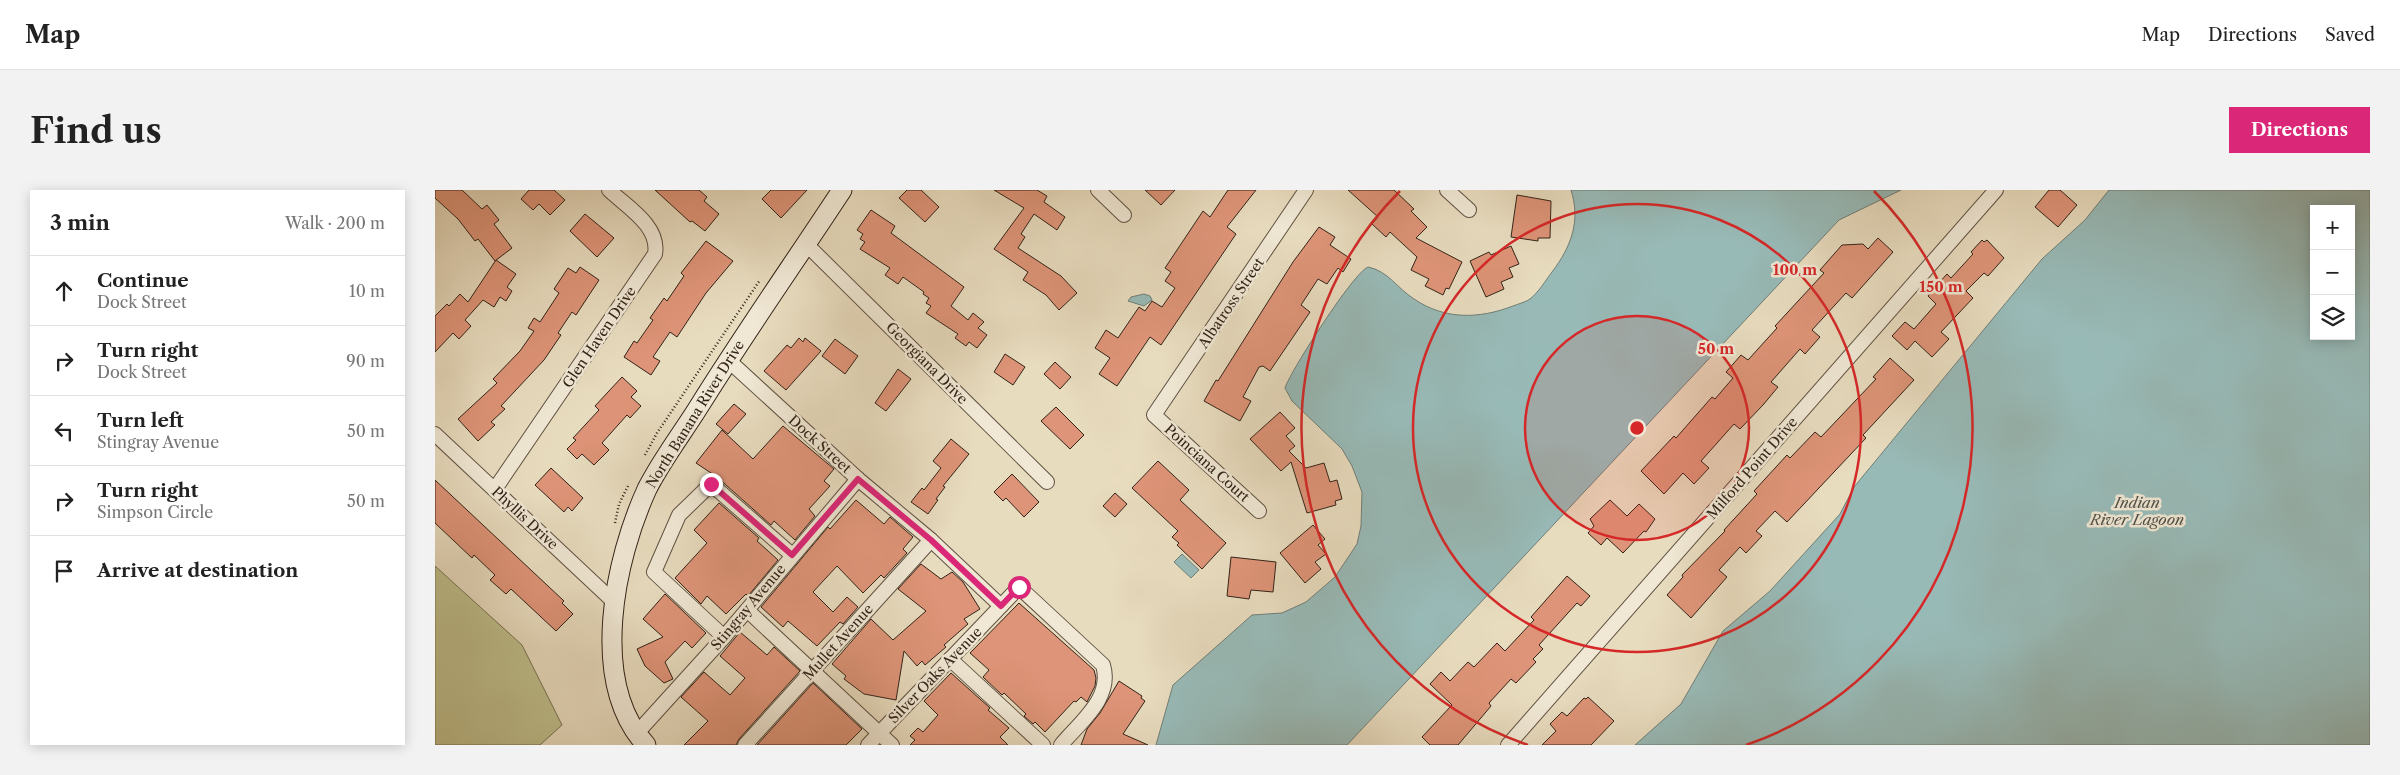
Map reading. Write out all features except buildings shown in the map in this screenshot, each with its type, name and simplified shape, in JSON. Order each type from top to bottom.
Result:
[{"type":"street","name":"Glen Haven Drive","points":[[495,489],[655,254],[657,244],[647,226],[609,190]]},
{"type":"street","name":"North Banana River Drive","points":[[641,740],[617,692],[612,655],[614,602],[627,544],[648,488],[728,360],[842,190]]},
{"type":"street","points":[[1098,190],[1124,215]]},
{"type":"street","name":"Albatross Street","points":[[1154,416],[1306,190]]},
{"type":"street","points":[[1447,190],[1469,210]]},
{"type":"street","name":"Milford Point Drive","points":[[1508,745],[1996,190]]},
{"type":"street","name":"Georgiana Drive","points":[[806,244],[1047,482]]},
{"type":"street","name":"Dock Street","points":[[728,360],[858,479],[931,540],[1001,606]]},
{"type":"street","name":"Poinciana Court","points":[[1154,416],[1259,511]]},
{"type":"street","name":"Phyllis Drive","points":[[435,434],[614,602]]},
{"type":"street","name":"Stingray Avenue","points":[[641,740],[792,555],[858,479]]},
{"type":"street","points":[[724,637],[654,572],[679,515],[711,484],[792,555]]},
{"type":"street","name":"Mullet Avenue","points":[[745,745],[931,540]]},
{"type":"street","points":[[1001,606],[1019,587],[1103,665],[1106,685],[1097,703],[1061,745]]},
{"type":"street","name":"Silver Oaks Avenue","points":[[868,745],[1001,606]]},
{"type":"street","points":[[747,610],[892,745]]},
{"type":"street","points":[[950,659],[1043,745]]},
{"type":"path","points":[[645,456],[657,433],[762,276]]},
{"type":"path","points":[[615,523],[619,504],[632,480]]},
{"type":"green space","points":[[435,566],[522,645],[562,725],[540,745],[435,745]]},
{"type":"water","points":[[1571,190],[1901,190],[1839,220],[1347,745],[1156,745],[1173,685],[1252,615],[1282,613],[1306,602],[1335,577],[1357,544],[1361,526],[1362,492],[1352,466],[1342,449],[1292,401],[1285,388],[1310,343],[1350,285],[1368,267],[1375,269],[1392,280],[1414,299],[1438,311],[1450,314],[1475,315],[1488,313],[1526,301],[1542,286],[1559,263],[1569,243],[1575,212]]},
{"type":"water","name":"Indian River Lagoon","points":[[2109,190],[2370,190],[2370,745],[1635,745],[1681,704],[1723,631],[1770,591],[1840,514],[1854,487],[2042,259],[2085,220]]},
{"type":"water","points":[[1144,294],[1150,296],[1152,300],[1144,306],[1128,301],[1131,297]]},
{"type":"water","points":[[1182,554],[1199,570],[1191,578],[1174,562]]},
{"type":"route","points":[[711,484],[792,555],[858,479],[931,540],[1001,606],[1019,587]]}]
